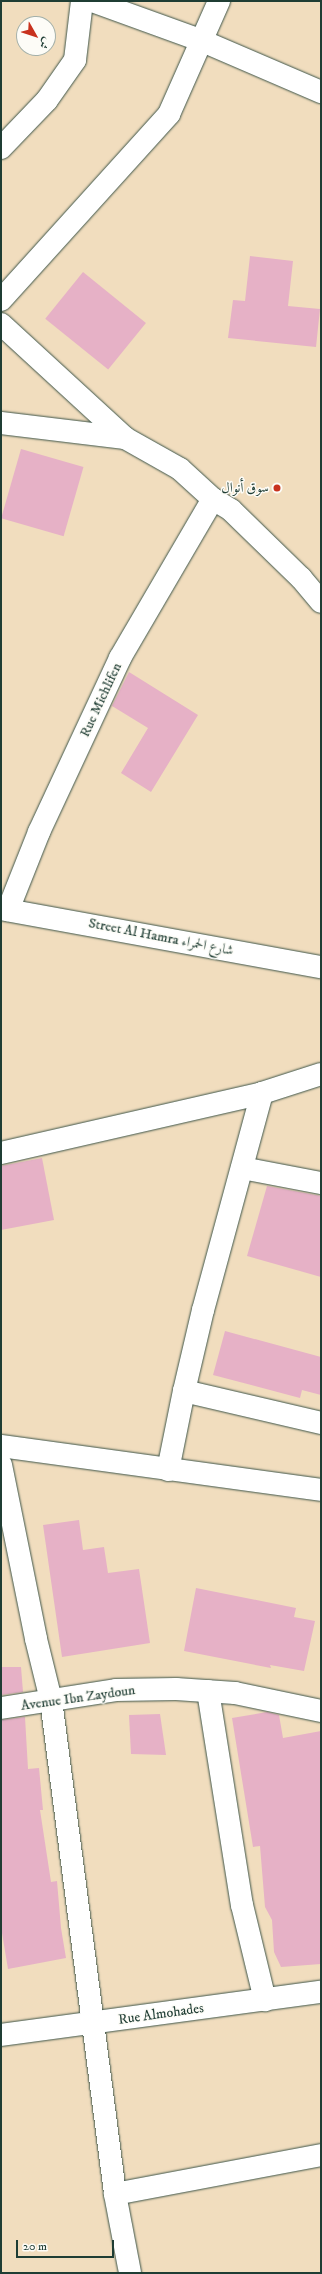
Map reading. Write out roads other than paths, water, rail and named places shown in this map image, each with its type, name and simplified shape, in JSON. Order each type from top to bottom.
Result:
[{"type":"street","points":[[1,148],[47,100],[75,60],[82,1]]},
{"type":"street","points":[[92,1],[200,40],[321,92]]},
{"type":"street","points":[[1,300],[169,114],[200,40],[219,1]]},
{"type":"street","points":[[1,324],[125,438],[180,469],[213,499],[231,510],[301,578],[321,602]]},
{"type":"street","points":[[1,408],[36,427]]},
{"type":"street","points":[[1,423],[125,438]]},
{"type":"street","name":"Rue Michlifen","points":[[4,909],[120,658],[213,499]]},
{"type":"street","name":"Street Al Hamra شارع الحمراء","points":[[4,909],[321,967]]},
{"type":"street","points":[[1,1153],[262,1093],[321,1074]]},
{"type":"street","points":[[168,1470],[184,1391],[203,1310],[262,1093]]},
{"type":"street","points":[[242,1168],[321,1183]]},
{"type":"street","points":[[184,1391],[321,1423]]},
{"type":"street","points":[[1,1446],[321,1490]]},
{"type":"street","points":[[1,1465],[36,1639],[51,1700],[114,2194],[130,2273]]},
{"type":"street","name":"Avenue Ibn Zaydoun","points":[[1,1708],[116,1690],[208,1691],[235,1693],[321,1711]]},
{"type":"street","points":[[208,1691],[242,1906],[265,2000]]},
{"type":"street","name":"Rue Almohades","points":[[1,2035],[321,1992]]},
{"type":"street","points":[[114,2194],[321,2155]]},
{"type":"place","name":"سوق أنوال","points":[[277,488]]}]
